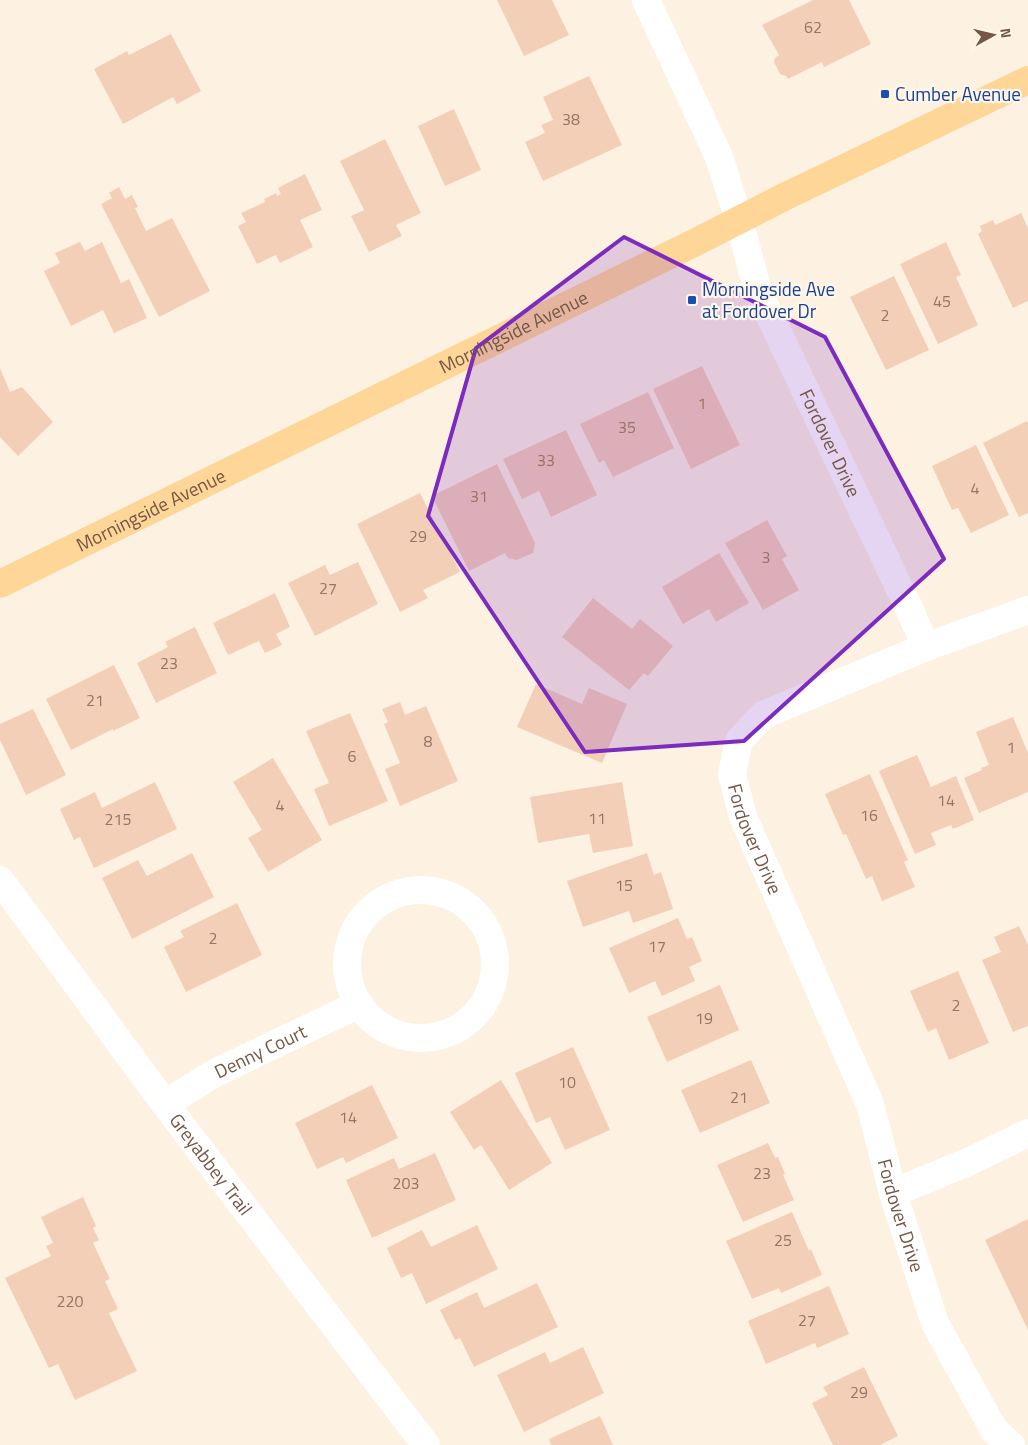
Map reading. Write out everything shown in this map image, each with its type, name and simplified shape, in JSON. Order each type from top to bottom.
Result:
[{"type":"main road","name":"Morningside Avenue","points":[[0,584],[739,220],[1028,80]]},
{"type":"street","points":[[646,0],[714,144],[739,220]]},
{"type":"street","name":"Fordover Drive","points":[[739,220],[758,291],[898,584],[926,647],[763,715],[739,741],[732,774],[743,817],[870,1104],[893,1193],[935,1323],[994,1430],[1011,1445]]},
{"type":"street","points":[[926,647],[1028,610]]},
{"type":"street","name":"Greyabbey Trail","points":[[0,880],[165,1104],[426,1445]]},
{"type":"street","points":[[419,890],[442,893],[463,903],[480,919],[492,942],[495,968],[489,993],[475,1014],[455,1030],[431,1038],[405,1037],[381,1027],[359,1004],[351,989],[346,966],[350,943],[360,922],[376,905],[396,894],[419,890]]},
{"type":"street","name":"Denny Court","points":[[165,1104],[215,1074],[359,1004]]},
{"type":"street","points":[[893,1193],[968,1162],[1028,1133]]},
{"type":"highlighted area","points":[[624,237],[825,337],[944,559],[744,741],[585,752],[428,516],[476,348]]},
{"type":"building","points":[[497,0],[552,0],[569,35],[524,56]]},
{"type":"building","points":[[813,0],[849,0],[871,44],[824,67],[822,62],[788,79],[780,74],[774,62],[775,58],[779,55],[762,25]]},
{"type":"building","points":[[171,34],[201,91],[177,104],[173,97],[123,124],[94,69],[127,51],[129,55]]},
{"type":"building","points":[[589,76],[622,145],[543,181],[525,142],[545,133],[541,125],[553,120],[543,97]]},
{"type":"building","points":[[454,109],[481,170],[445,186],[418,126]]},
{"type":"building","points":[[385,139],[421,213],[396,225],[402,236],[369,252],[351,216],[364,210],[340,161]]},
{"type":"building","points":[[305,174],[322,210],[300,220],[313,247],[280,263],[276,255],[257,264],[238,226],[246,222],[241,213],[265,202],[264,199],[276,193],[277,196],[281,194],[278,188]]},
{"type":"building","points":[[119,187],[125,199],[132,195],[138,207],[135,208],[146,231],[172,218],[210,291],[159,317],[101,204],[112,198],[109,193]]},
{"type":"building","points":[[1021,213],[1028,228],[1028,301],[1013,308],[978,234],[982,231],[980,226],[993,220],[995,225]]},
{"type":"building","points":[[80,242],[85,251],[102,242],[121,283],[129,279],[147,318],[114,333],[103,310],[71,326],[44,271],[60,263],[55,253]]},
{"type":"building","points":[[946,242],[961,275],[956,277],[978,325],[938,344],[900,264]]},
{"type":"building","points":[[894,276],[929,350],[886,370],[850,297]]},
{"type":"building","points":[[702,366],[740,445],[691,469],[653,389]]},
{"type":"building","points":[[0,368],[10,392],[22,387],[53,422],[18,456],[0,437]]},
{"type":"building","points":[[648,392],[674,448],[613,477],[604,460],[599,463],[580,424]]},
{"type":"building","points":[[1027,421],[1028,513],[1019,517],[983,443]]},
{"type":"building","points":[[566,430],[597,495],[551,517],[539,491],[522,499],[503,459]]},
{"type":"building","points":[[976,445],[1009,515],[971,533],[958,508],[952,510],[932,466]]},
{"type":"building","points":[[497,464],[535,543],[533,553],[517,560],[508,558],[505,553],[469,571],[432,496]]},
{"type":"building","points":[[420,493],[460,572],[423,590],[428,598],[400,612],[357,524]]},
{"type":"building","points":[[767,520],[787,556],[782,559],[799,590],[763,610],[725,543]]},
{"type":"building","points":[[719,553],[749,603],[716,622],[709,609],[683,624],[662,587]]},
{"type":"building","points":[[358,562],[378,604],[315,636],[288,583],[325,565],[330,575]]},
{"type":"building","points":[[275,593],[290,627],[276,634],[282,645],[265,653],[259,641],[228,655],[213,623]]},
{"type":"building","points":[[593,598],[632,629],[640,619],[673,646],[648,676],[644,673],[629,690],[562,637]]},
{"type":"building","points":[[195,627],[217,673],[156,703],[137,663],[168,647],[165,642]]},
{"type":"building","points":[[114,665],[140,718],[71,750],[46,699]]},
{"type":"building","points":[[536,684],[582,704],[589,688],[627,704],[602,763],[517,727]]},
{"type":"building","points":[[400,702],[405,715],[426,706],[458,781],[400,806],[385,769],[400,763],[384,724],[388,722],[382,709]]},
{"type":"building","points":[[33,709],[66,775],[26,795],[0,740],[0,724]]},
{"type":"building","points":[[350,713],[388,801],[329,826],[314,789],[329,783],[306,731]]},
{"type":"building","points":[[1013,717],[1028,753],[1028,792],[979,813],[964,778],[989,765],[976,732]]},
{"type":"building","points":[[917,755],[931,787],[956,776],[974,820],[953,829],[951,825],[931,833],[936,845],[915,854],[879,771]]},
{"type":"building","points":[[273,758],[322,840],[268,872],[248,838],[262,830],[233,782]]},
{"type":"building","points":[[870,774],[908,860],[904,862],[915,887],[882,901],[872,876],[866,879],[846,834],[843,835],[825,794]]},
{"type":"building","points":[[155,782],[177,829],[94,868],[80,837],[74,840],[60,809],[95,792],[102,808]]},
{"type":"building","points":[[622,782],[633,846],[593,853],[589,834],[538,843],[530,797]]},
{"type":"building","points":[[192,853],[214,897],[132,939],[102,878],[138,860],[147,876]]},
{"type":"building","points":[[647,853],[654,875],[661,872],[673,909],[633,923],[629,911],[583,927],[567,881]]},
{"type":"building","points":[[237,903],[262,955],[186,992],[164,947],[184,937],[180,931]]},
{"type":"building","points":[[678,918],[687,939],[692,937],[702,961],[689,967],[695,981],[662,996],[655,981],[629,993],[609,948]]},
{"type":"building","points":[[1019,926],[1028,945],[1028,1026],[1013,1032],[982,960],[1001,952],[994,937]]},
{"type":"building","points":[[958,971],[989,1043],[949,1060],[936,1028],[928,1032],[910,991]]},
{"type":"building","points":[[720,985],[739,1030],[667,1062],[647,1017]]},
{"type":"building","points":[[573,1047],[610,1130],[565,1150],[550,1117],[536,1123],[515,1073]]},
{"type":"building","points":[[751,1060],[770,1103],[700,1133],[681,1090]]},
{"type":"building","points":[[501,1080],[552,1163],[509,1190],[481,1145],[474,1150],[450,1112]]},
{"type":"building","points":[[372,1085],[398,1138],[346,1163],[343,1157],[317,1169],[295,1123]]},
{"type":"building","points":[[768,1143],[775,1158],[778,1157],[785,1174],[783,1175],[794,1200],[743,1222],[717,1165]]},
{"type":"building","points":[[435,1153],[456,1200],[372,1238],[346,1180],[394,1158],[399,1169]]},
{"type":"building","points":[[83,1197],[96,1226],[93,1228],[99,1240],[93,1243],[110,1279],[105,1281],[118,1309],[109,1313],[137,1371],[75,1400],[58,1364],[49,1368],[5,1278],[51,1256],[46,1246],[53,1243],[41,1217]]},
{"type":"building","points":[[792,1212],[822,1275],[781,1293],[779,1288],[752,1299],[726,1241]]},
{"type":"building","points":[[1028,1219],[1028,1330],[985,1240]]},
{"type":"building","points":[[477,1225],[498,1269],[426,1304],[412,1273],[401,1278],[387,1248],[422,1230],[431,1247]]},
{"type":"building","points":[[537,1283],[558,1327],[474,1367],[460,1338],[455,1340],[440,1310],[477,1292],[484,1308]]},
{"type":"building","points":[[829,1286],[849,1334],[817,1348],[815,1343],[766,1364],[748,1321]]},
{"type":"building","points":[[583,1347],[604,1393],[524,1432],[497,1375],[545,1352],[550,1363]]},
{"type":"building","points":[[864,1367],[898,1436],[880,1445],[833,1445],[812,1403],[828,1395],[823,1387]]},
{"type":"building","points":[[600,1416],[613,1445],[551,1445],[549,1439]]},
{"type":"place","name":"Cumber Avenue","points":[[885,94]]},
{"type":"place","name":"Morningside Ave at Fordover Dr","points":[[692,300]]}]
